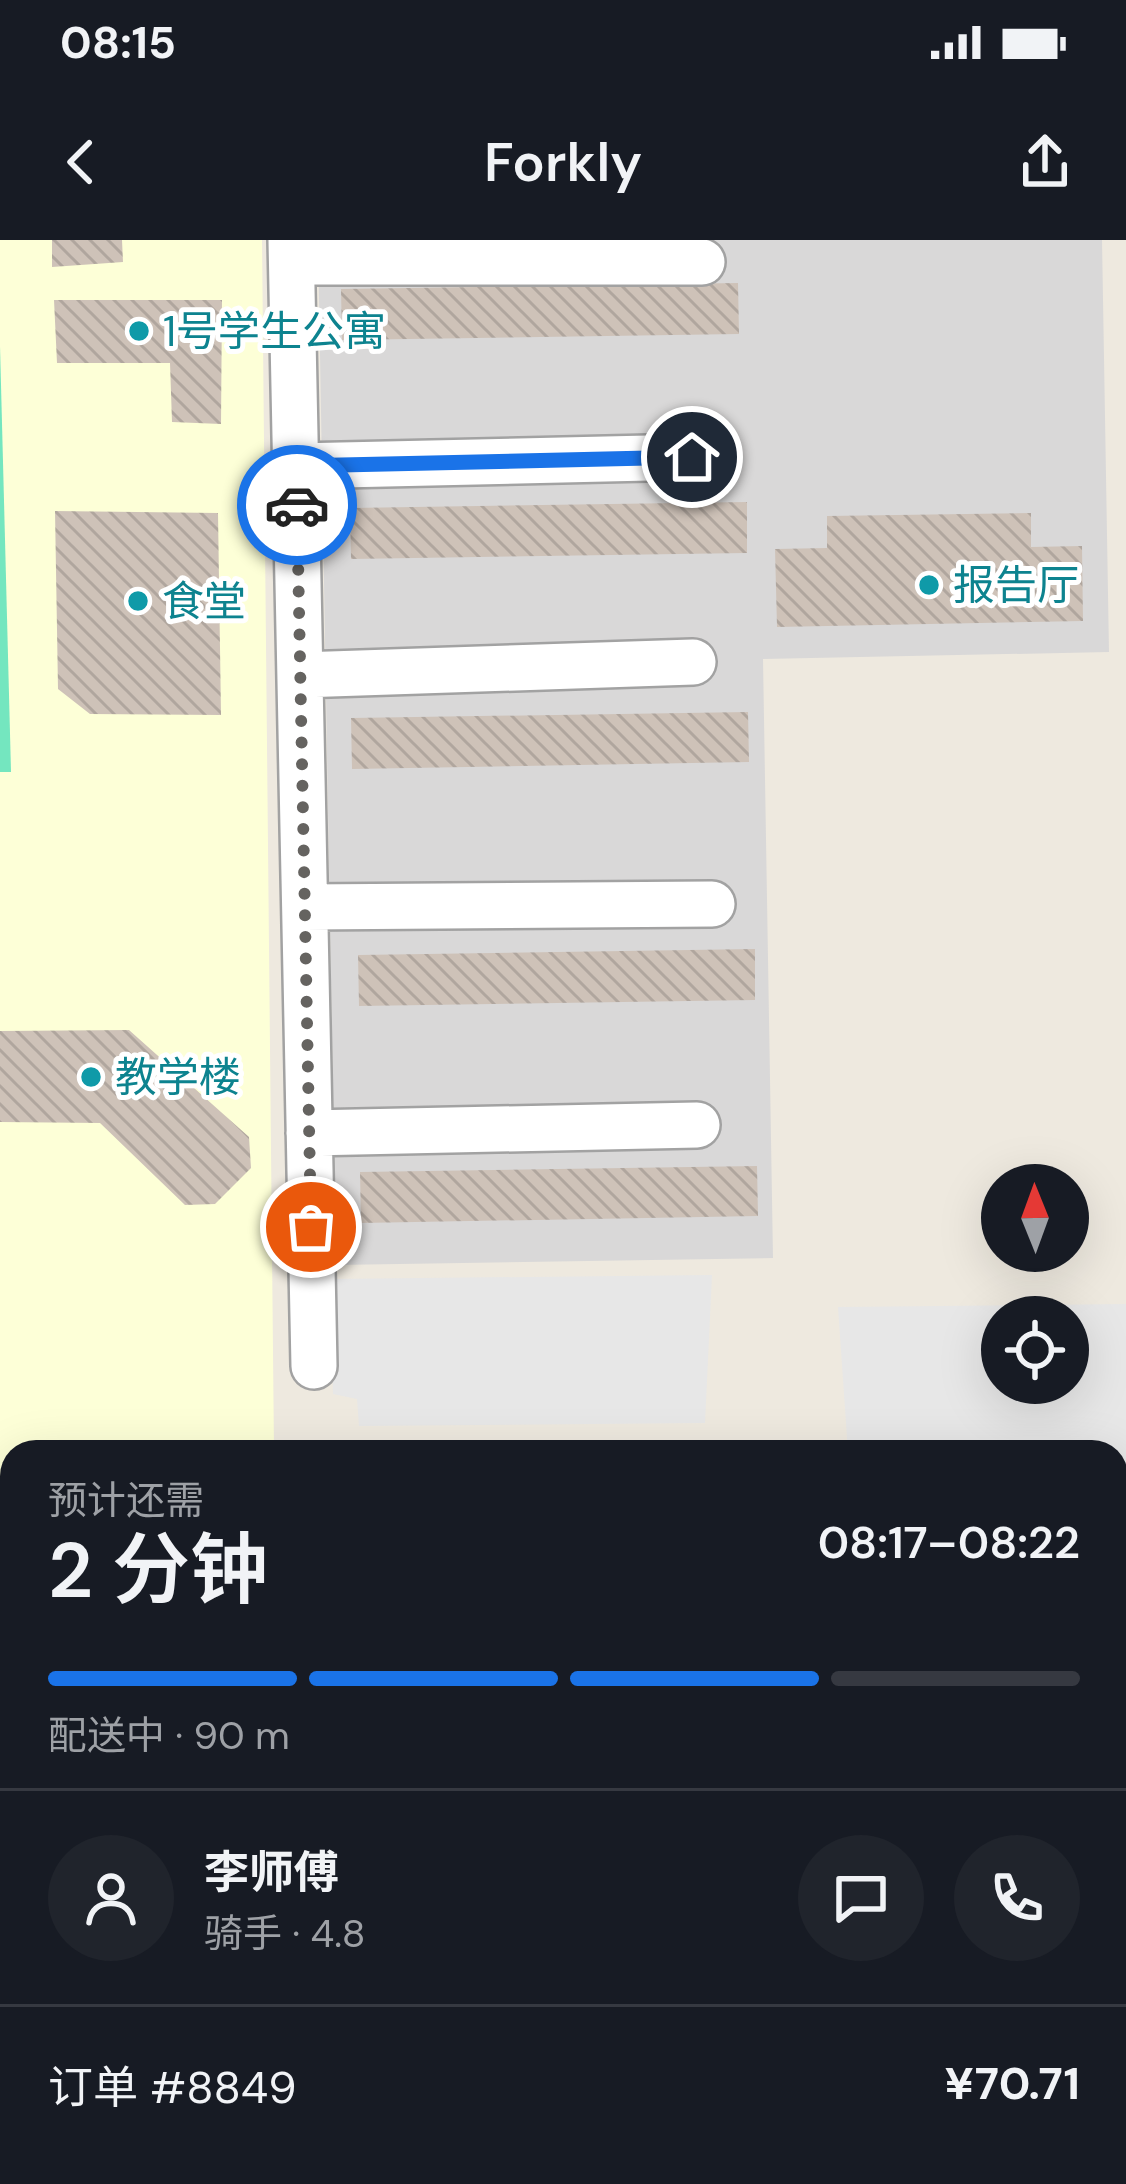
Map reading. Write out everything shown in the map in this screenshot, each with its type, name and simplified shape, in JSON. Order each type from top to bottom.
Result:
[{"type":"street","points":[[314,1366],[291,251],[702,262]]},
{"type":"street","points":[[296,466],[692,457]]},
{"type":"street","points":[[300,675],[693,662]]},
{"type":"street","points":[[305,908],[712,904]]},
{"type":"street","points":[[309,1133],[697,1125]]},
{"type":"shaded area","points":[[0,240],[262,240],[274,1440],[0,1440]]},
{"type":"shaded area","points":[[318,240],[1102,240],[1109,652],[763,659],[773,1258],[336,1265]]},
{"type":"shaded area","points":[[712,1275],[705,1423],[359,1426],[357,1399],[333,1394],[331,1279]]},
{"type":"shaded area","points":[[1089,1304],[1126,1304],[1126,1440],[847,1440],[838,1307],[981,1306],[981,1404],[1089,1404]]},
{"type":"green space","points":[[0,346],[11,772],[0,772]]},
{"type":"building","points":[[52,240],[122,240],[123,262],[52,267]]},
{"type":"building","points":[[738,283],[739,334],[342,340],[341,289]]},
{"type":"building","name":"1号学生公寓","points":[[54,300],[222,300],[221,424],[172,422],[170,363],[57,363]]},
{"type":"building","points":[[747,502],[747,553],[351,559],[350,508]]},
{"type":"building","name":"食堂","points":[[55,511],[218,513],[221,715],[90,714],[58,689]]},
{"type":"building","name":"报告厅","points":[[1031,513],[1031,547],[1082,546],[1083,621],[777,627],[775,549],[827,548],[827,516]]},
{"type":"building","points":[[748,712],[749,762],[352,769],[351,718]]},
{"type":"building","points":[[755,949],[755,1000],[359,1006],[358,955]]},
{"type":"building","name":"教学楼","points":[[129,1030],[249,1137],[251,1168],[215,1204],[185,1205],[100,1123],[0,1122],[0,1031]]},
{"type":"building","points":[[757,1166],[758,1216],[361,1223],[360,1172]]},
{"type":"way so far","points":[[297,505],[311,1227]]},
{"type":"place","name":"1号学生公寓","points":[[139,331]]},
{"type":"place","name":"报告厅","points":[[929,585]]},
{"type":"place","name":"食堂","points":[[138,601]]},
{"type":"place","name":"教学楼","points":[[91,1077]]},
{"type":"route","points":[[297,505],[296,466],[692,457]]}]
